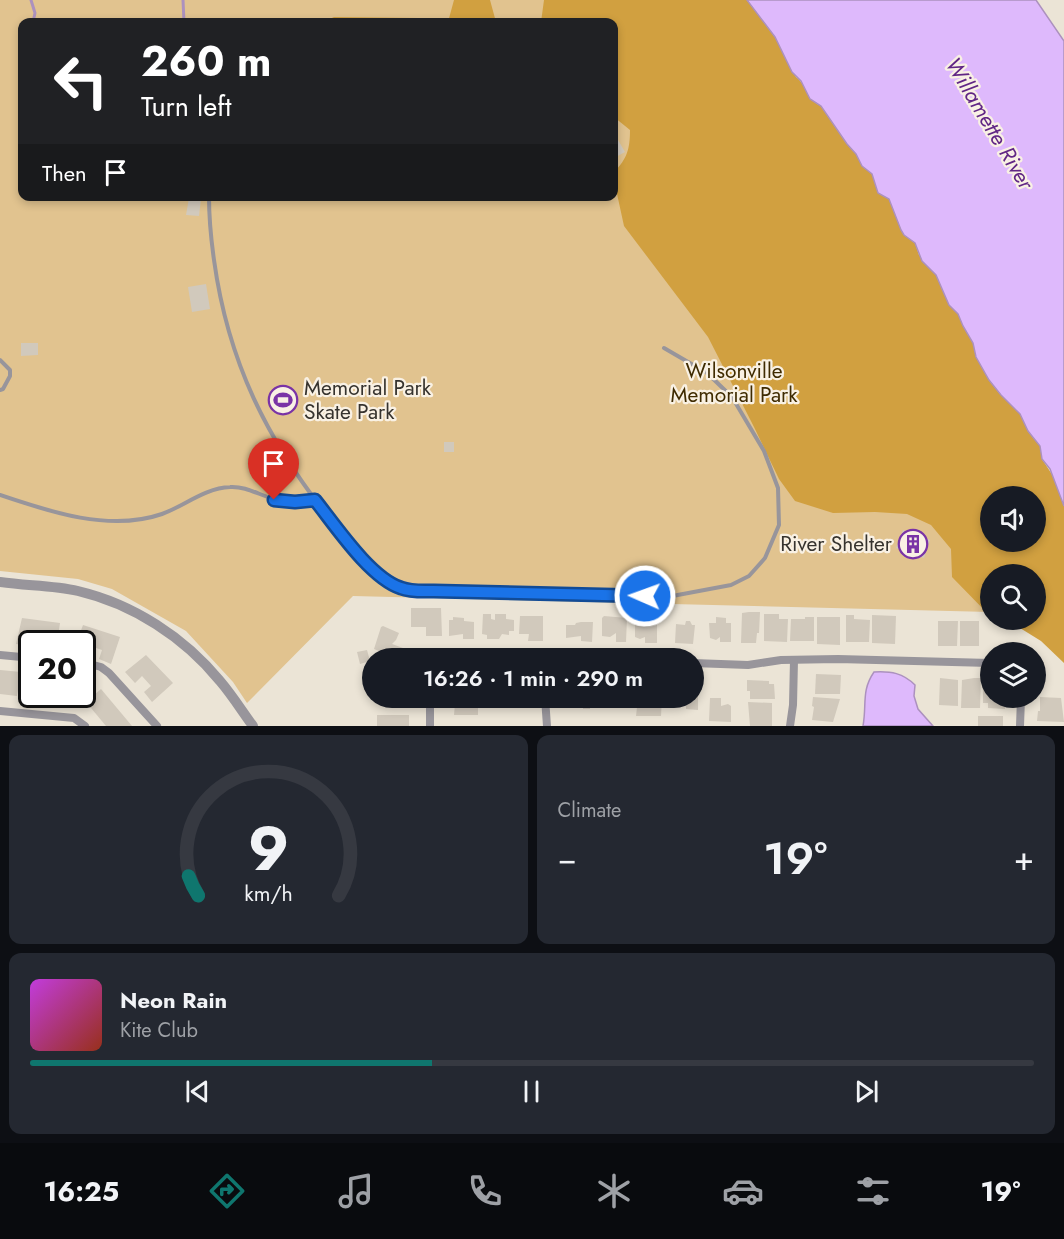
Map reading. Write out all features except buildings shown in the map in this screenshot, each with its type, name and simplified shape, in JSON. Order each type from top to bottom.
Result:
[{"type":"street","points":[[0,582],[80,592],[120,606],[154,623],[178,640],[207,666],[253,726]]},
{"type":"street","points":[[0,654],[18,656]]},
{"type":"street","points":[[704,663],[748,664],[838,659],[980,663]]},
{"type":"street","points":[[790,726],[794,660]]},
{"type":"street","points":[[96,666],[109,673],[155,725]]},
{"type":"street","points":[[430,708],[430,726]]},
{"type":"street","points":[[546,708],[547,726]]},
{"type":"street","points":[[1020,726],[1021,708]]},
{"type":"street","points":[[0,711],[74,718],[86,726]]},
{"type":"lane","points":[[209,201],[209,218],[226,326],[249,390],[264,420],[279,448],[315,500],[357,554],[389,582],[409,590],[667,597],[731,585],[749,576],[765,558],[779,525],[778,488],[764,451],[732,398],[708,373],[664,348]]},
{"type":"lane","points":[[0,360],[10,370],[10,376],[0,390]]},
{"type":"lane","points":[[0,495],[49,510],[116,522],[128,522],[161,514],[209,492],[226,487],[244,488],[285,502],[315,500]]},
{"type":"green space","name":"Wilsonville Memorial Park","points":[[0,0],[747,0],[1064,506],[1046,548],[1046,486],[980,486],[980,552],[1044,552],[1039,564],[980,564],[980,612],[353,596],[247,703],[233,682],[186,631],[112,589],[78,579],[0,571]]},
{"type":"green space","points":[[454,0],[490,0],[495,18],[449,18]]},
{"type":"green space","points":[[544,0],[747,0],[775,37],[796,77],[816,103],[821,106],[856,154],[862,166],[872,174],[878,193],[889,199],[904,235],[915,243],[919,255],[936,275],[949,305],[958,314],[973,343],[976,357],[989,380],[1020,414],[1028,431],[1040,446],[1042,459],[1053,476],[1064,506],[1064,663],[1046,646],[1046,642],[1042,642],[1023,630],[1046,630],[1046,564],[980,564],[980,606],[952,577],[951,549],[931,525],[907,514],[833,513],[795,501],[779,479],[708,337],[624,226],[618,198],[618,168],[627,153],[630,130],[618,120],[618,18],[542,18]]},
{"type":"green space","points":[[334,17],[418,18],[332,18]]},
{"type":"water","name":"Willamette River","points":[[747,0],[1036,0],[1064,41],[1064,506],[1050,469],[1042,459],[1040,446],[1028,431],[1020,414],[989,380],[976,357],[973,343],[958,314],[949,305],[936,275],[922,261],[915,243],[901,230],[889,199],[878,193],[872,174],[862,166],[856,154],[821,106],[810,99],[801,81],[792,72],[775,37]]},
{"type":"water","points":[[874,672],[896,674],[915,685],[914,696],[918,709],[933,726],[863,726],[867,685]]},
{"type":"waterway","points":[[31,0],[35,13],[34,18]]},
{"type":"waterway","points":[[183,0],[184,18]]},
{"type":"place","name":"Memorial Park Skate Park","points":[[283,400]]},
{"type":"place","name":"River Shelter","points":[[913,544]]},
{"type":"route","points":[[274,500],[295,502],[315,500],[357,554],[389,582],[401,588],[434,591],[645,596]]}]
